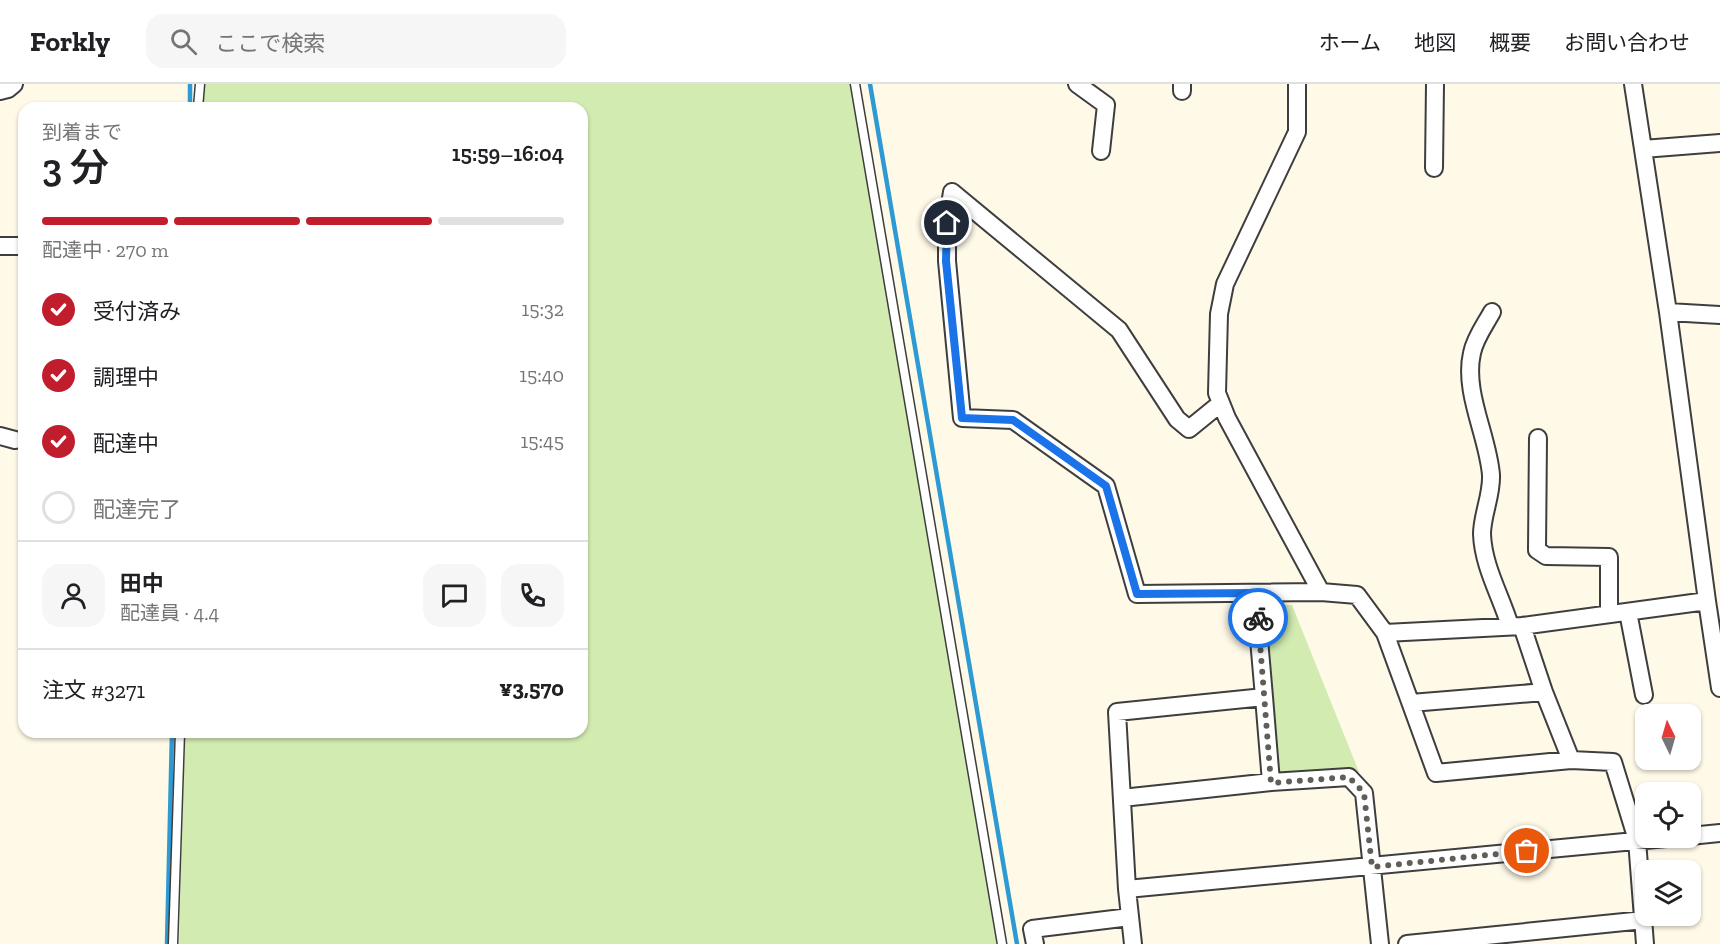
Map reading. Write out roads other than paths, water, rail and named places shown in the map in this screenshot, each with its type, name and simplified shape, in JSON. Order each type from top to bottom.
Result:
[{"type":"street","points":[[0,91],[14,84]]},
{"type":"street","points":[[1077,84],[1106,105],[1101,152]]},
{"type":"street","points":[[1297,84],[1297,132],[1225,284],[1219,314],[1217,393],[1227,418],[1321,592]]},
{"type":"street","points":[[1434,168],[1435,84]]},
{"type":"street","points":[[1633,84],[1668,312],[1720,688]]},
{"type":"street","points":[[1643,150],[1720,143]]},
{"type":"street","points":[[1221,403],[1189,429],[1177,419],[1119,330],[952,192],[947,223],[946,261],[962,418],[1013,420],[1106,486],[1137,594],[1321,592],[1357,595],[1385,633],[1436,773],[1571,760],[1613,762],[1635,834]]},
{"type":"street","points":[[0,246],[18,246]]},
{"type":"street","points":[[1492,312],[1472,353],[1470,376],[1488,454],[1491,478],[1482,531],[1483,549],[1487,564],[1516,626],[1571,760]]},
{"type":"street","points":[[1668,312],[1720,315]]},
{"type":"street","points":[[1538,438],[1537,550],[1546,556],[1610,557],[1609,614]]},
{"type":"street","points":[[1256,593],[1271,783]]},
{"type":"street","points":[[1385,633],[1516,626],[1707,601]]},
{"type":"street","points":[[1628,612],[1644,695]]},
{"type":"street","points":[[1411,704],[1544,692]]},
{"type":"street","points":[[1133,944],[1127,889],[1117,712],[1264,697]]},
{"type":"street","points":[[1122,798],[1349,777],[1364,793],[1380,944]]},
{"type":"street","points":[[1701,835],[1720,833]]},
{"type":"street","points":[[1127,889],[1635,840]]},
{"type":"street","points":[[1035,944],[1032,929],[1130,917]]},
{"type":"street","points":[[1407,944],[1635,921]]},
{"type":"street","points":[[1644,926],[1645,944]]},
{"type":"lane","points":[[198,102],[200,84]]},
{"type":"lane","points":[[855,84],[1002,944]]},
{"type":"lane","points":[[173,944],[180,738]]},
{"type":"waterway","points":[[190,84],[190,102]]},
{"type":"waterway","points":[[870,84],[1017,944]]},
{"type":"waterway","points":[[167,944],[172,738]]}]
